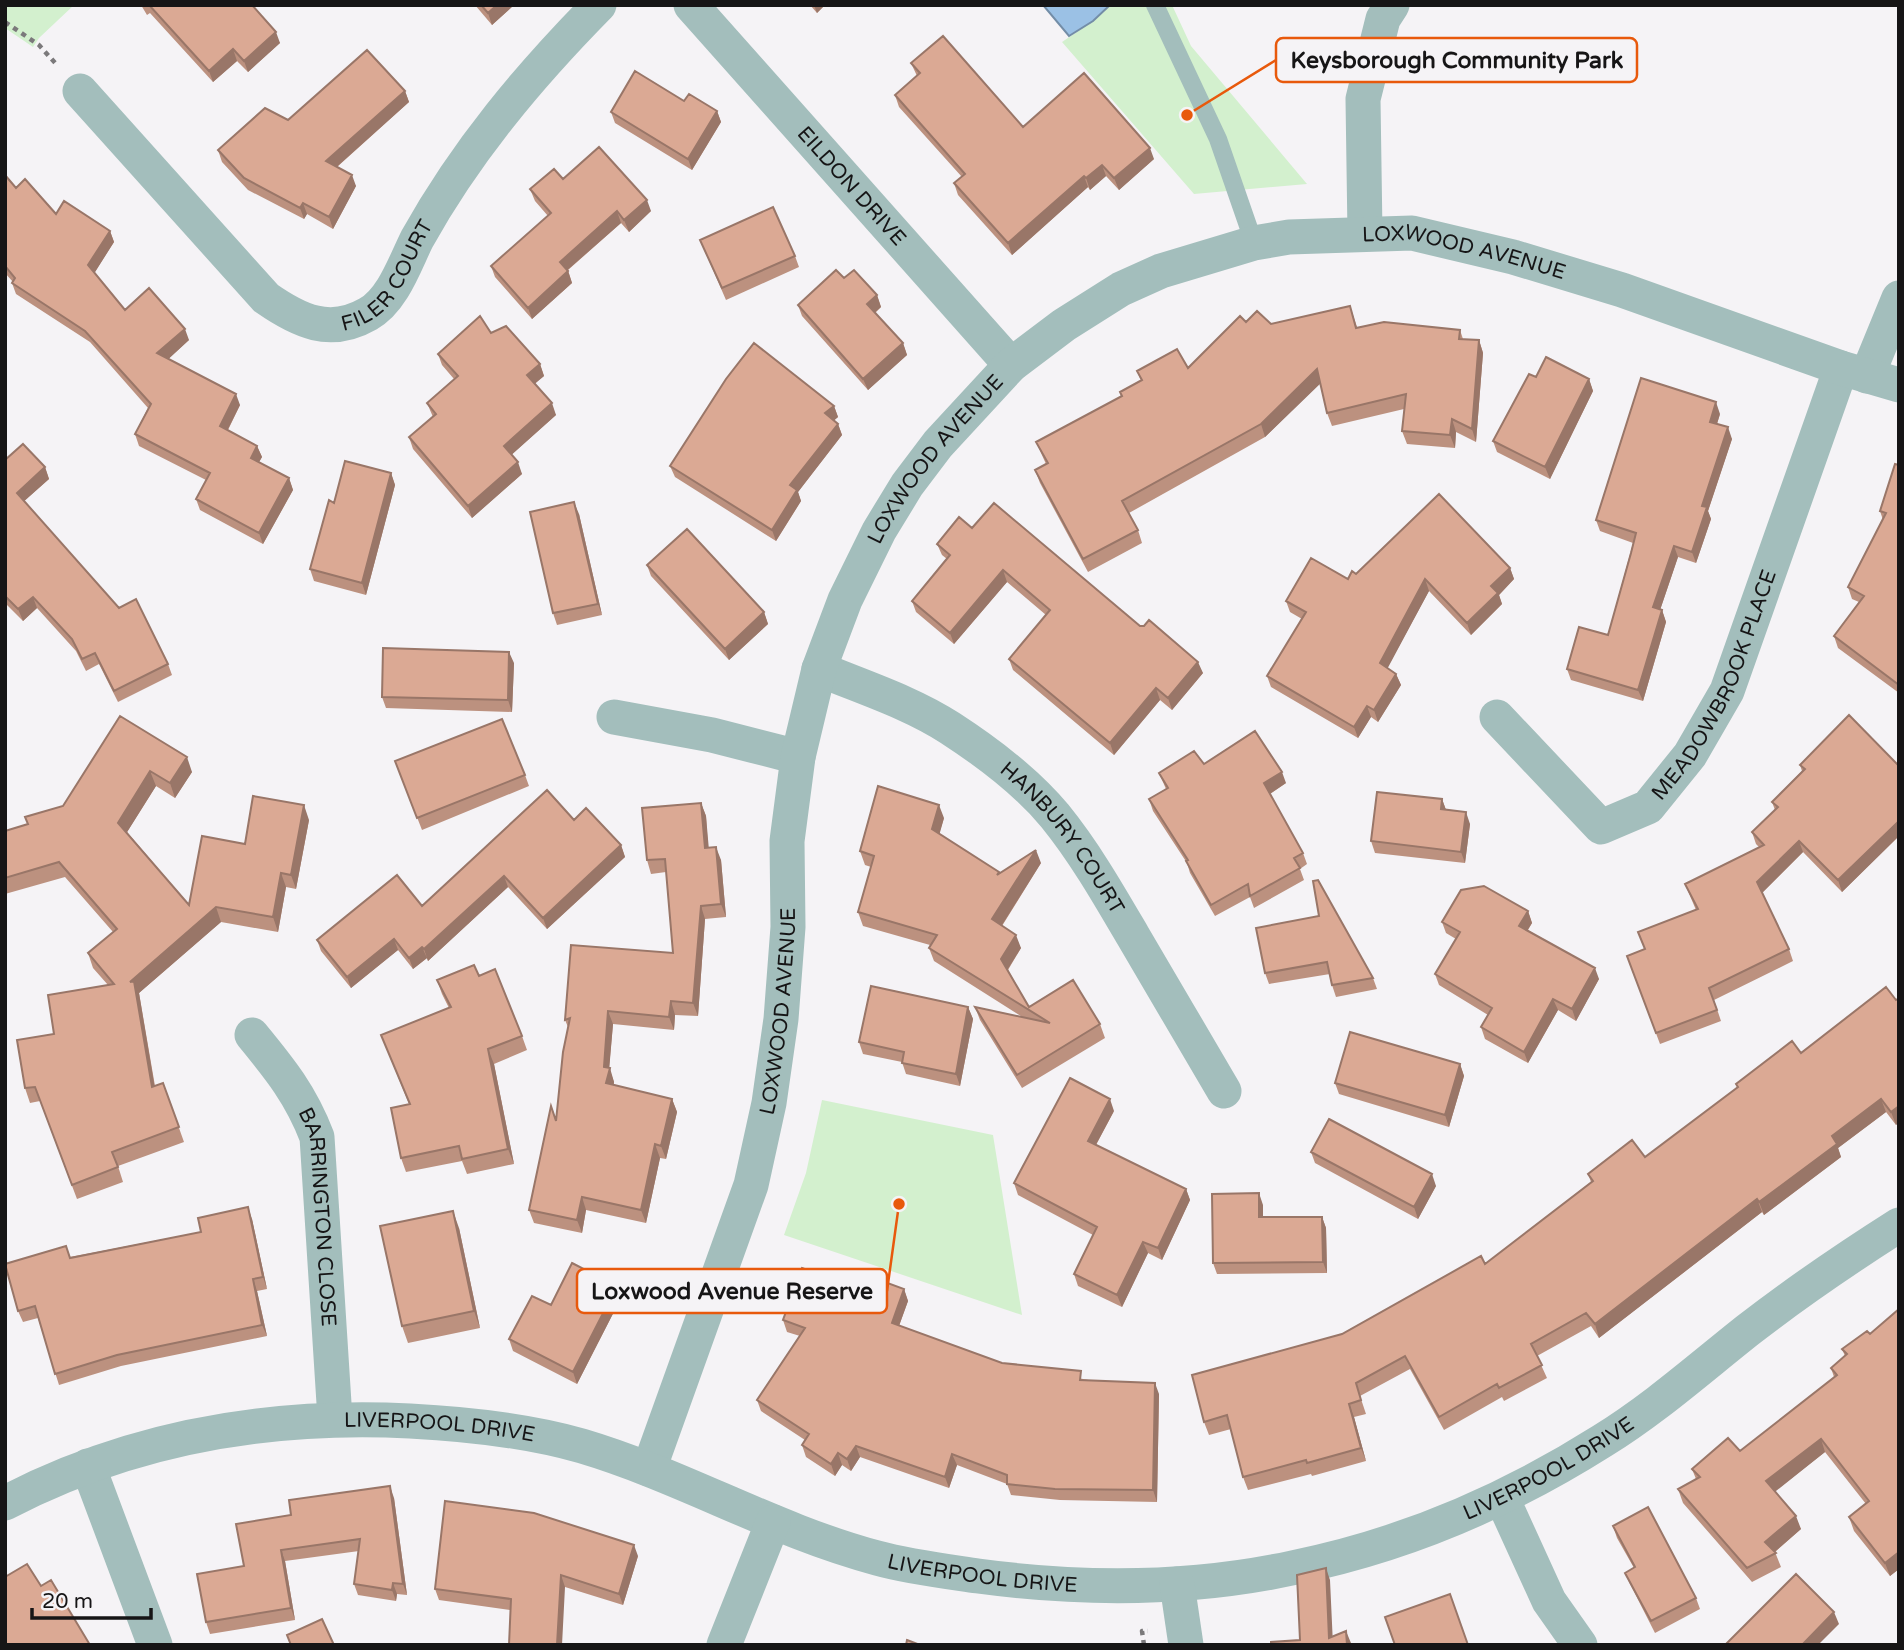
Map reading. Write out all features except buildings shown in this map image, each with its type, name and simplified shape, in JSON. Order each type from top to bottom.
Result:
[{"type":"street","name":"FILER COURT","points":[[80,91],[266,298],[301,320],[326,326],[350,323],[372,313],[389,293],[453,177],[503,110],[554,51],[599,5]]},
{"type":"street","name":"EILDON DRIVE","points":[[691,5],[1011,365]]},
{"type":"street","points":[[1366,234],[1363,99],[1383,19],[1391,5]]},
{"type":"street","name":"LOXWOOD AVENUE","points":[[649,1469],[751,1185],[769,1103],[781,1019],[788,927],[787,841],[798,757],[819,669],[845,600],[907,485],[938,444],[1011,365],[1064,325],[1121,289],[1161,271],[1254,243],[1289,237],[1412,233],[1513,257],[1622,290],[1869,377]]},
{"type":"street","points":[[1869,377],[1899,298]]},
{"type":"street","name":"MEADOWBROOK PLACE","points":[[1497,717],[1601,827],[1648,807],[1690,755],[1727,691],[1869,377]]},
{"type":"street","name":"HANBURY COURT","points":[[819,669],[908,706],[947,726],[985,752],[1054,815],[1085,856],[1108,893],[1224,1091]]},
{"type":"street","points":[[614,717],[712,735],[798,757]]},
{"type":"street","name":"BARRINGTON CLOSE","points":[[252,1035],[288,1078],[306,1109],[317,1137],[335,1419]]},
{"type":"street","name":"LIVERPOOL DRIVE","points":[[5,1503],[88,1466],[168,1441],[241,1426],[335,1419],[470,1425],[580,1446],[649,1469],[773,1522],[877,1558],[945,1571],[1035,1584],[1109,1586],[1177,1584],[1291,1569],[1348,1554],[1436,1525],[1502,1498],[1605,1440],[1679,1387],[1804,1287],[1899,1225]]},
{"type":"street","points":[[88,1466],[155,1645]]},
{"type":"street","points":[[1502,1498],[1549,1601],[1580,1645]]},
{"type":"street","points":[[724,1645],[773,1522]]},
{"type":"street","points":[[1177,1584],[1186,1645]]},
{"type":"lane","points":[[1155,5],[1218,139],[1254,243]]},
{"type":"path","points":[[5,22],[39,45],[80,91]]},
{"type":"green space","points":[[5,5],[74,5],[33,47],[5,28]]},
{"type":"green space","points":[[1110,5],[1172,5],[1191,46],[1307,184],[1194,194],[1062,42],[1093,21]]},
{"type":"green space","points":[[822,1100],[993,1135],[1022,1315],[784,1235],[806,1173]]},
{"type":"water","points":[[1043,5],[1110,5],[1093,21],[1069,36]]},
{"type":"place","name":"Keysborough Community Park","points":[[1187,115]]},
{"type":"place","name":"Loxwood Avenue Reserve","points":[[899,1204]]}]
